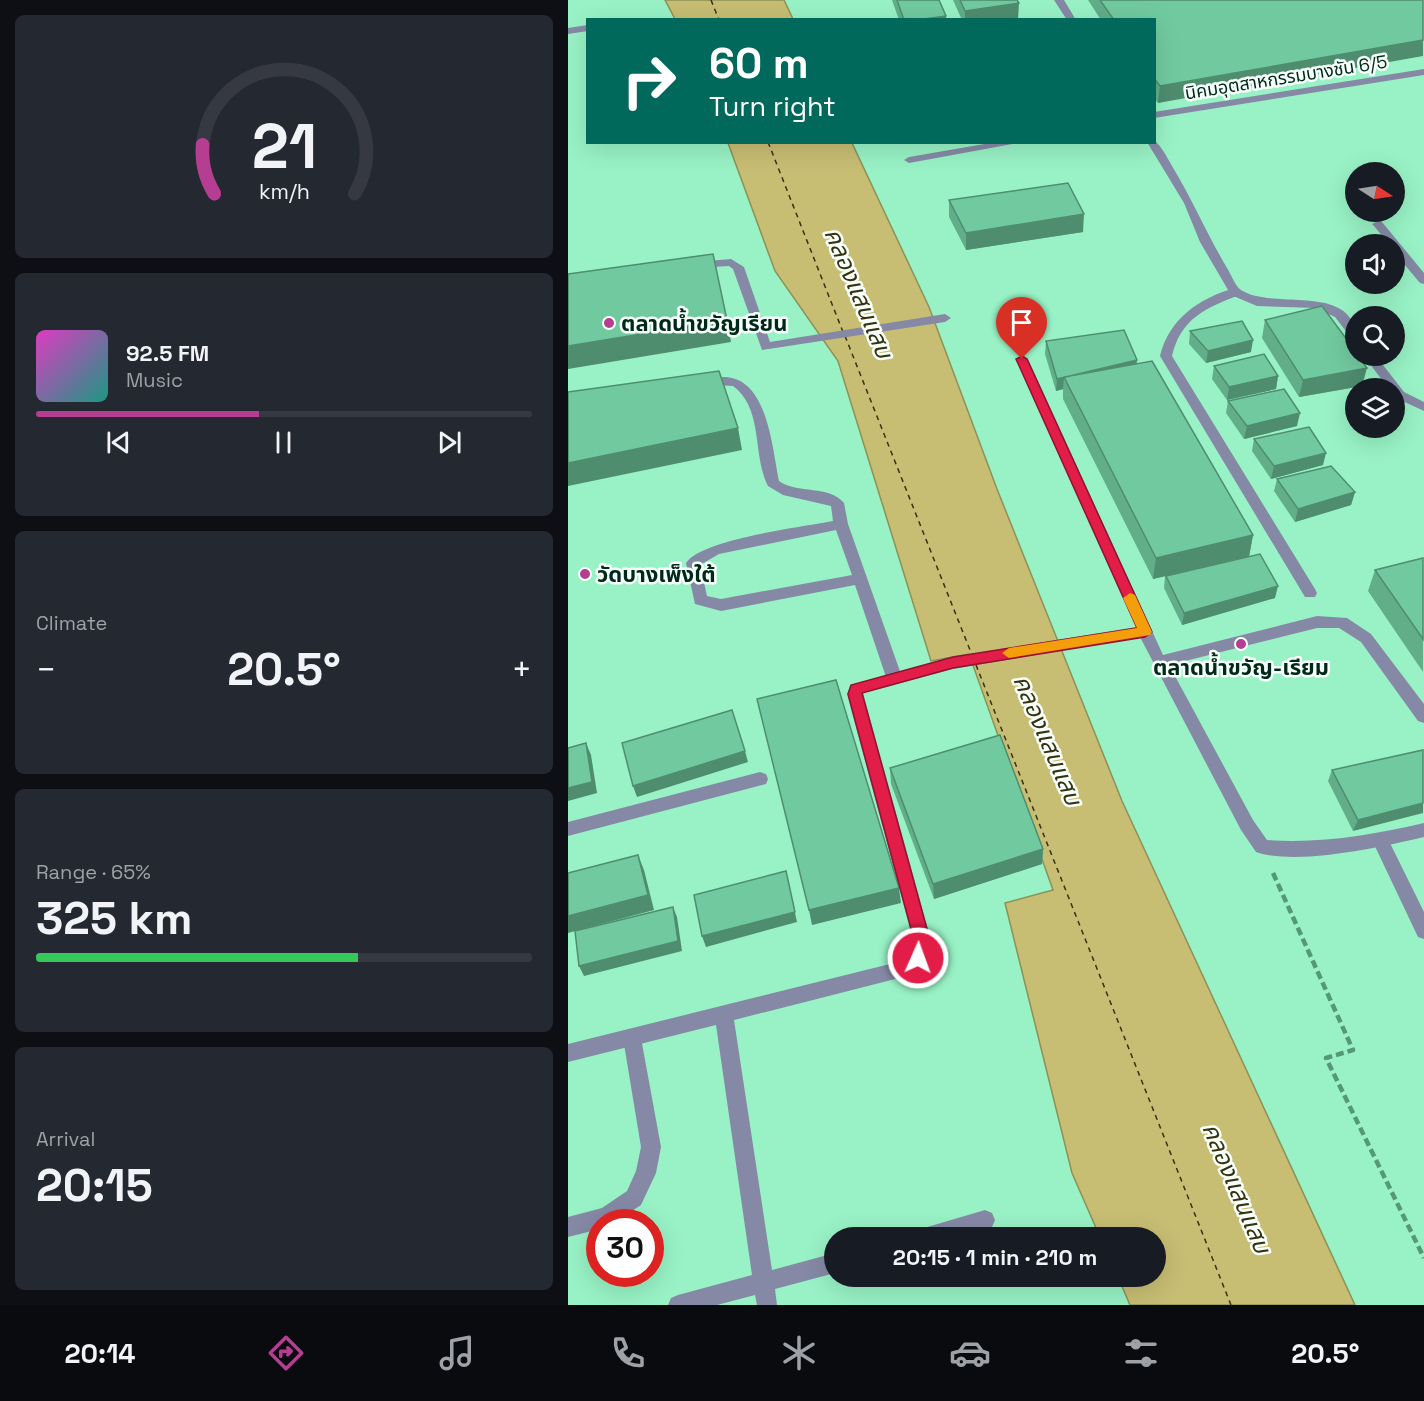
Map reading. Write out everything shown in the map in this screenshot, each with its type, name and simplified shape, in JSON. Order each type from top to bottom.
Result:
[{"type":"street","points":[[1059,0],[1071,18]]},
{"type":"street","points":[[568,31],[586,28]]},
{"type":"street","name":"นิคมอุตสาหกรรมบางชัน 6/5","points":[[1156,115],[1423,72]]},
{"type":"street","points":[[909,160],[1006,144]]},
{"type":"street","points":[[1153,144],[1189,203],[1206,242],[1235,292],[1257,302],[1317,304],[1339,315],[1345,322]]},
{"type":"street","points":[[1378,224],[1423,281]]},
{"type":"street","points":[[685,267],[731,262],[738,267],[764,346],[943,318]]},
{"type":"street","points":[[1235,292],[1196,307],[1168,342],[1166,356],[1310,593]]},
{"type":"street","points":[[1022,359],[1159,662],[1247,825],[1262,847],[1294,851],[1380,840],[1423,830]]},
{"type":"street","points":[[1378,366],[1400,395],[1423,407]]},
{"type":"street","points":[[708,381],[737,383],[749,392],[755,404],[773,483],[788,493],[828,498],[837,503],[841,524],[894,677]]},
{"type":"street","points":[[841,524],[716,549],[702,555],[693,563],[700,600],[721,605],[860,579]]},
{"type":"street","points":[[1159,662],[1317,622],[1342,622],[1366,638],[1423,717]]},
{"type":"street","points":[[568,1053],[724,1016],[911,967],[918,958],[922,940],[854,694],[861,686],[953,663],[1145,632]]},
{"type":"street","points":[[568,829],[760,779]]},
{"type":"street","points":[[1380,840],[1423,931]]},
{"type":"street","points":[[724,1016],[767,1305]]},
{"type":"street","points":[[568,1227],[606,1217],[634,1198],[646,1173],[651,1147],[632,1038]]},
{"type":"street","points":[[961,1227],[985,1220]]},
{"type":"street","points":[[678,1305],[824,1266]]},
{"type":"path","points":[[1262,847],[1353,1050],[1326,1058],[1423,1258]]},
{"type":"water","points":[[665,0],[784,0],[793,18],[674,18]]},
{"type":"water","name":"คลองแสนแสบ","points":[[728,144],[852,144],[929,307],[997,489],[1122,801],[1355,1305],[1130,1305],[1122,1287],[1166,1287],[1166,1227],[1096,1227],[1072,1173],[1005,903],[1053,890],[969,654],[931,661],[838,361],[775,271]]},
{"type":"building","points":[[897,0],[939,0],[946,16],[932,18],[903,18]]},
{"type":"building","points":[[960,0],[1017,0],[1019,3],[965,11]]},
{"type":"building","points":[[1100,0],[1423,0],[1423,40],[1160,86],[1156,81],[1156,18],[1113,18]]},
{"type":"building","points":[[1068,183],[1084,214],[966,233],[949,200]]},
{"type":"building","points":[[713,254],[727,320],[568,346],[568,274]]},
{"type":"building","points":[[1322,306],[1345,337],[1345,366],[1366,366],[1367,368],[1303,380],[1265,320]]},
{"type":"building","points":[[1242,321],[1253,340],[1208,351],[1190,331]]},
{"type":"building","points":[[1124,330],[1137,360],[1057,379],[1046,341]]},
{"type":"building","points":[[1264,354],[1278,376],[1229,387],[1214,366]]},
{"type":"building","points":[[1152,361],[1253,535],[1156,558],[1064,377]]},
{"type":"building","points":[[719,371],[738,428],[568,463],[568,392]]},
{"type":"building","points":[[1284,389],[1300,413],[1247,426],[1228,401]]},
{"type":"building","points":[[1309,427],[1326,453],[1274,466],[1254,439]]},
{"type":"building","points":[[1331,466],[1355,492],[1298,509],[1277,479]]},
{"type":"building","points":[[1260,554],[1278,586],[1184,613],[1166,576]]},
{"type":"building","points":[[1423,558],[1423,639],[1375,570]]},
{"type":"building","points":[[836,680],[899,888],[809,910],[757,699]]},
{"type":"building","points":[[732,710],[745,751],[633,786],[622,743]]},
{"type":"building","points":[[1000,735],[1043,849],[933,884],[890,768]]},
{"type":"building","points":[[586,743],[592,782],[568,788],[568,748]]},
{"type":"building","points":[[1423,750],[1423,803],[1358,820],[1332,770]]},
{"type":"building","points":[[638,855],[648,895],[568,916],[568,873]]},
{"type":"building","points":[[786,871],[795,912],[702,936],[694,895]]},
{"type":"building","points":[[673,907],[678,941],[579,966],[575,931]]},
{"type":"ferry route","points":[[711,0],[718,18]]},
{"type":"ferry route","points":[[769,144],[843,332]]},
{"type":"ferry route","points":[[845,336],[972,655]]},
{"type":"ferry route","points":[[976,665],[1231,1305]]},
{"type":"slow traffic","points":[[1009,653],[1145,632],[1130,598]]},
{"type":"place","name":"ตลาดน้ำขวัญเรียน","points":[[609,323]]},
{"type":"place","name":"วัดบางเพ็งใต้","points":[[585,574]]},
{"type":"place","name":"ตลาดน้ำขวัญ-เรียม","points":[[1241,644]]},
{"type":"route","points":[[918,958],[922,940],[890,815],[854,694],[856,689],[953,663],[1145,632],[1022,359]]}]
